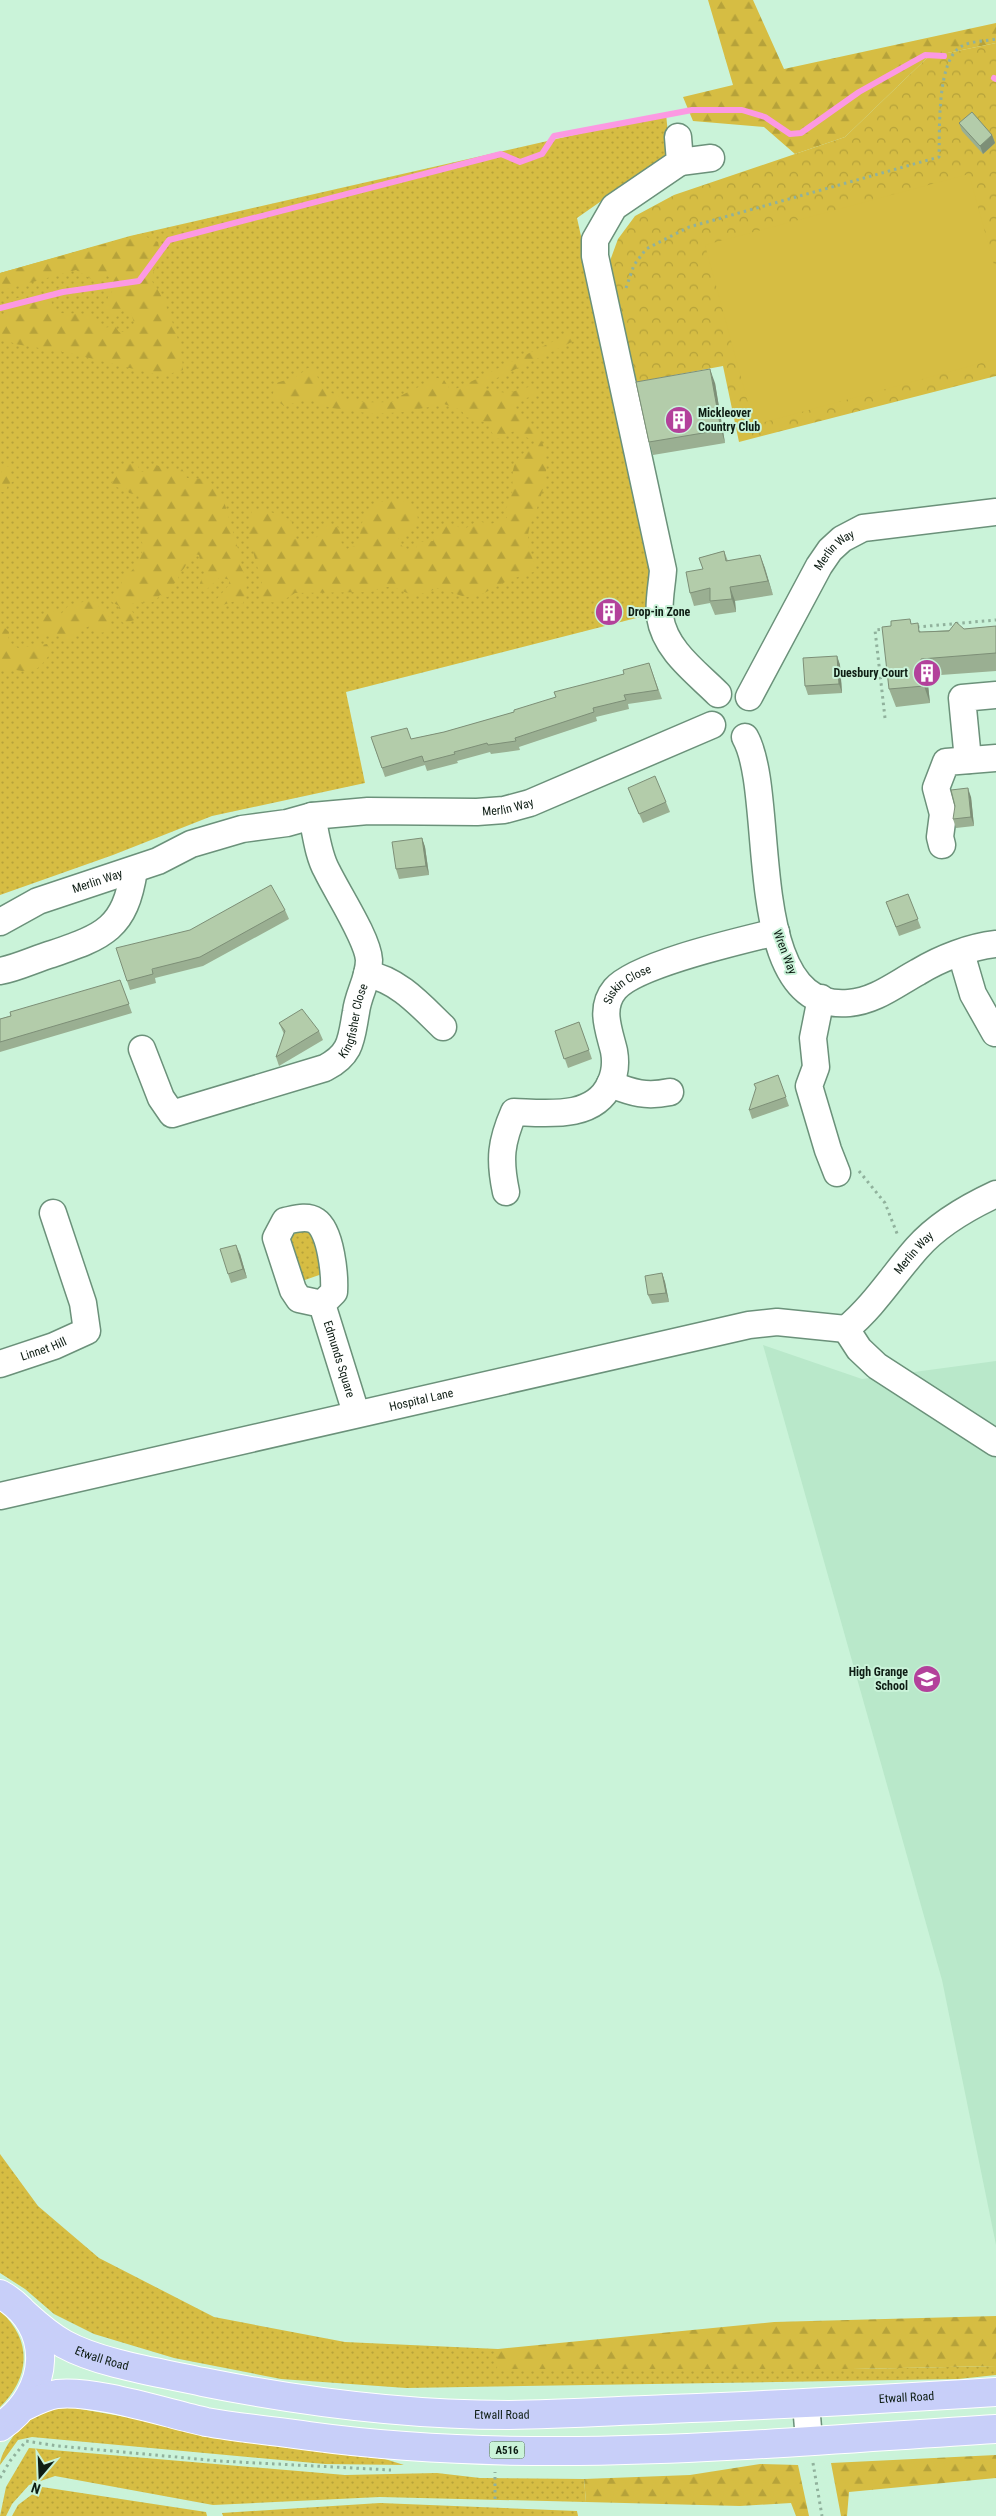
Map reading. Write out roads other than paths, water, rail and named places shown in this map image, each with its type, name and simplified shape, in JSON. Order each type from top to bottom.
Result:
[{"type":"highway","name":"Etwall Road","points":[[0,2294],[64,2344],[113,2361],[245,2390],[340,2403],[435,2412],[508,2415],[806,2404],[996,2392]]},
{"type":"highway","points":[[9,2423],[38,2381],[40,2367],[38,2339],[25,2314]]},
{"type":"highway","name":"A516","points":[[9,2423],[40,2398],[57,2394],[87,2395],[208,2422],[320,2438],[461,2449],[624,2450],[996,2429]]},
{"type":"street","points":[[711,158],[679,150],[614,207],[595,240],[595,256],[663,570],[660,615],[663,633],[672,648],[718,694]]},
{"type":"street","name":"Merlin Way","points":[[749,697],[819,566],[830,550],[842,539],[863,528],[996,512]]},
{"type":"street","points":[[730,690],[749,697],[754,703],[756,720],[753,730],[745,737],[723,738],[715,732],[708,719],[710,709],[718,694],[730,690]]},
{"type":"street","points":[[942,845],[943,814],[936,788],[957,761],[965,725],[962,698],[996,695]]},
{"type":"street","name":"Merlin Way","points":[[0,922],[38,901],[158,862],[191,844],[242,829],[287,823],[312,816],[368,811],[477,812],[504,810],[530,803],[712,725]]},
{"type":"street","name":"Wren Way","points":[[745,737],[754,758],[766,875],[776,932],[790,970],[799,985],[820,998],[849,1004],[877,996],[920,970],[961,953],[996,944]]},
{"type":"street","points":[[957,761],[996,758]]},
{"type":"street","name":"Kingfisher Close","points":[[142,1049],[162,1098],[172,1114],[325,1068],[344,1055],[350,1043],[369,959],[343,898],[326,870],[312,816]]},
{"type":"street","points":[[0,971],[100,935],[122,913],[130,892],[134,870]]},
{"type":"street","name":"Merlin Way","points":[[0,904],[38,901]]},
{"type":"street","name":"Siskin Close","points":[[506,1192],[501,1151],[505,1132],[514,1112],[556,1113],[587,1108],[599,1100],[610,1084],[615,1066],[605,1015],[614,990],[636,974],[686,957],[776,932]]},
{"type":"street","points":[[961,953],[973,994],[995,1033]]},
{"type":"street","points":[[367,974],[379,976],[398,986],[443,1027]]},
{"type":"street","points":[[820,998],[813,1038],[816,1067],[810,1086],[828,1150],[837,1172]]},
{"type":"street","points":[[610,1084],[631,1092],[651,1096],[670,1092]]},
{"type":"street","name":"Merlin Way","points":[[846,1329],[861,1316],[918,1246],[960,1212],[996,1194]]},
{"type":"street","name":"Linnet Hill","points":[[0,1364],[54,1346],[87,1331],[83,1304],[54,1213]]},
{"type":"street","name":"Edmunds Square","points":[[322,1304],[356,1413]]},
{"type":"street","name":"Hospital Lane","points":[[0,1496],[356,1413],[749,1325],[777,1322],[846,1329]]},
{"type":"street","points":[[846,1329],[859,1349],[877,1366],[992,1433]]},
{"type":"street","points":[[806,2404],[809,2440]]},
{"type":"waterway","points":[[0,308],[63,292],[139,281],[169,240],[501,154],[520,162],[542,154],[554,136],[692,110],[742,110],[765,117],[790,134],[801,133],[859,92],[925,55],[944,56]]},
{"type":"place","name":"Mickleover Country Club","points":[[679,420]]},
{"type":"place","name":"Drop-in Zone","points":[[609,612]]},
{"type":"place","name":"Duesbury Court","points":[[927,673]]},
{"type":"place","name":"High Grange School","points":[[927,1679]]}]
